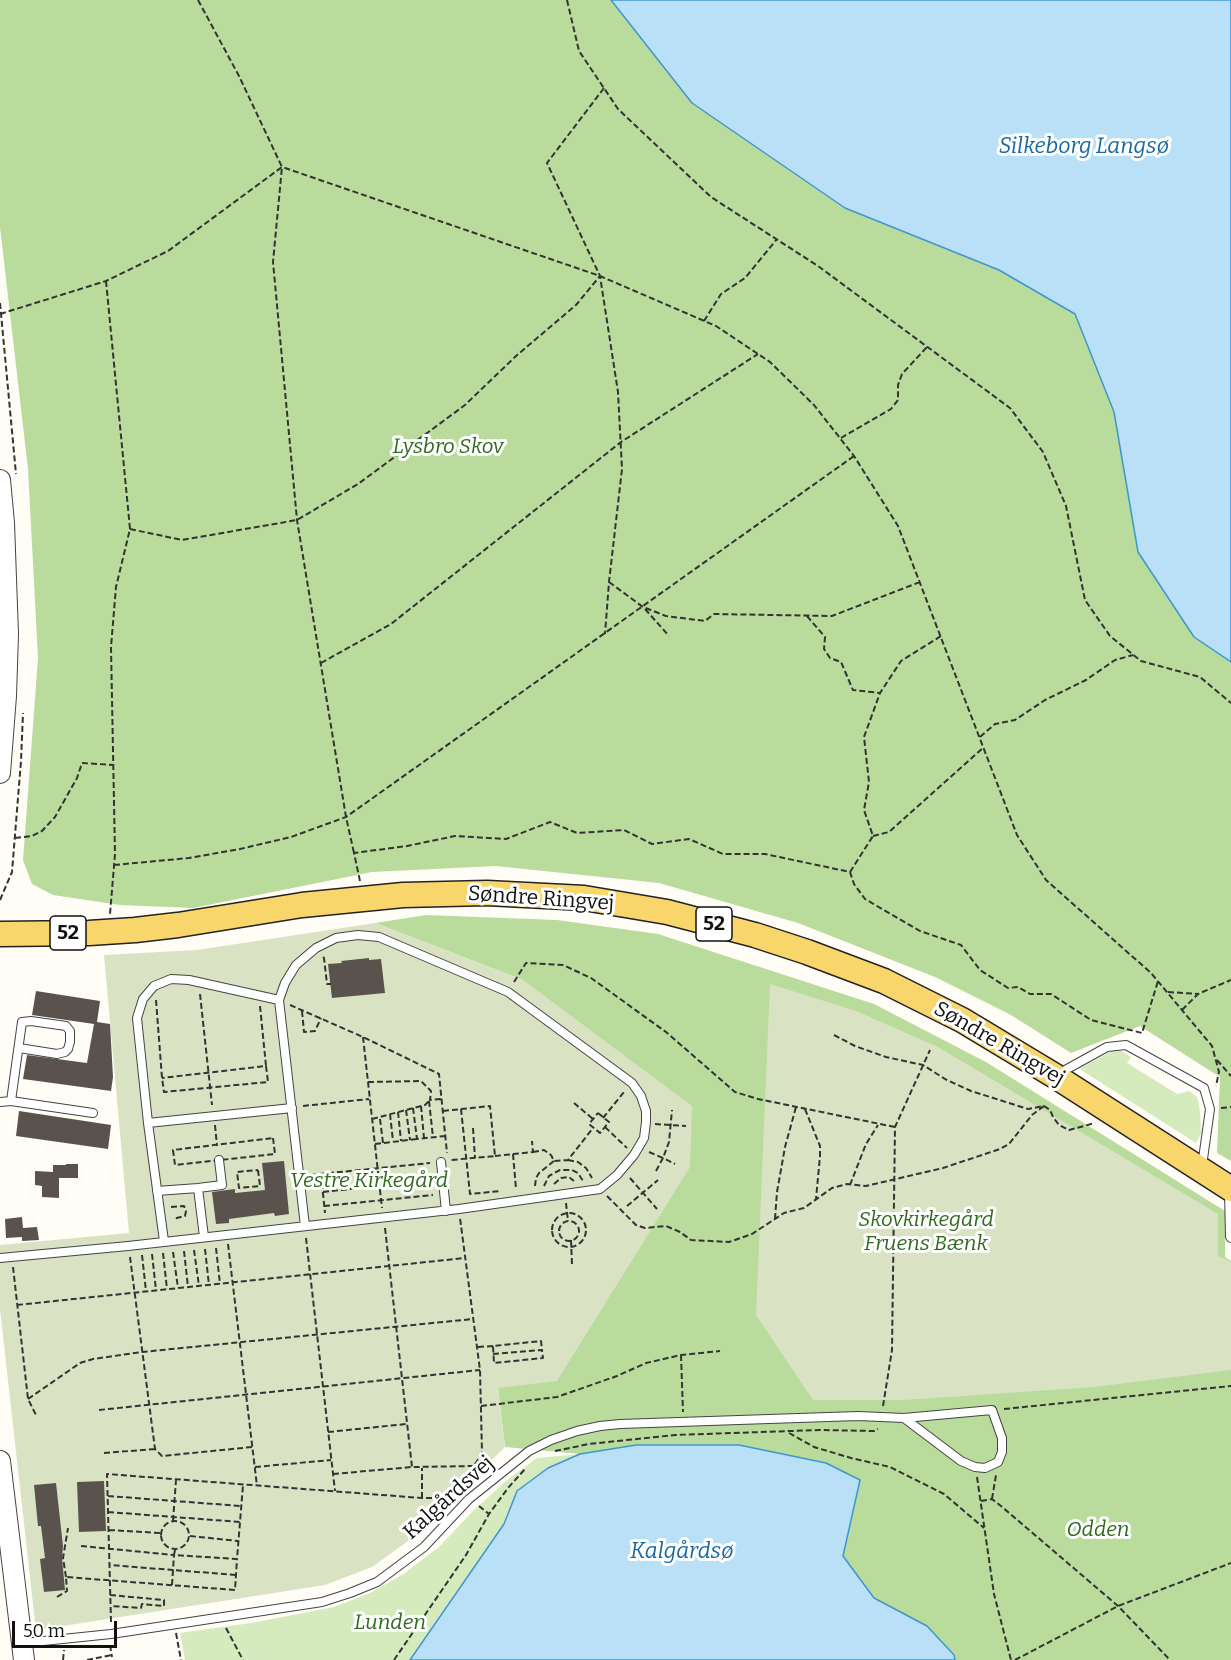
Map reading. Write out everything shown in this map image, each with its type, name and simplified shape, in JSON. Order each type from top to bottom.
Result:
[{"type":"main road","name":"Søndre Ringvej","points":[[0,933],[108,931],[178,925],[302,905],[403,895],[487,893],[574,897],[678,915],[755,935],[884,981],[962,1020],[1055,1076],[1230,1189]]},
{"type":"street","points":[[0,480],[8,634],[0,773]]},
{"type":"street","points":[[0,1461],[23,1651]]},
{"type":"lane","points":[[0,1258],[204,1237],[446,1211],[600,1190],[622,1170],[644,1138],[646,1111],[641,1096],[632,1083],[508,992],[380,937],[358,935],[336,938],[314,950],[296,965],[285,983],[279,1000],[305,1226]]},
{"type":"lane","points":[[164,1241],[137,1018],[143,999],[154,986],[171,979],[199,982],[279,1000]]},
{"type":"lane","points":[[11,1101],[22,1022],[31,1021],[66,1026],[70,1031],[70,1042],[65,1052],[57,1054],[19,1048]]},
{"type":"lane","points":[[1055,1076],[1107,1047],[1126,1045],[1204,1088],[1210,1109],[1202,1171]]},
{"type":"lane","points":[[0,1102],[11,1101],[93,1113]]},
{"type":"lane","points":[[148,1123],[292,1108]]},
{"type":"lane","points":[[157,1191],[222,1185],[219,1160]]},
{"type":"lane","points":[[441,1162],[446,1211]]},
{"type":"lane","points":[[198,1188],[204,1237]]},
{"type":"lane","points":[[1230,1189],[1231,1238]]},
{"type":"lane","points":[[904,1418],[961,1461],[975,1467],[986,1468],[998,1462],[1002,1452],[1002,1438],[992,1410]]},
{"type":"lane","name":"Kalgårdsvej","points":[[23,1651],[111,1634],[322,1602],[377,1582],[424,1547],[469,1499],[529,1451],[577,1431],[620,1424],[858,1416],[904,1418],[992,1410]]},
{"type":"path","points":[[198,0],[239,76],[282,167],[273,262],[297,520],[346,817],[364,899]]},
{"type":"path","points":[[567,0],[579,51],[618,109],[711,197],[818,266],[1010,408],[1043,452],[1066,506],[1085,600],[1110,636],[1141,661],[1200,677],[1231,703]]},
{"type":"path","points":[[604,88],[547,163],[600,276],[618,392],[622,469],[605,634]]},
{"type":"path","points":[[282,167],[600,276],[716,326],[770,362],[814,405],[854,456],[898,526],[1017,835],[1046,879],[1152,973],[1212,1046],[1219,1072],[1210,1109]]},
{"type":"path","points":[[0,314],[106,281],[168,251],[282,167]]},
{"type":"path","points":[[704,321],[721,294],[746,278],[777,239]]},
{"type":"path","points":[[130,529],[182,540],[297,520],[358,484],[465,405],[516,356],[576,305],[600,276]]},
{"type":"path","points":[[106,281],[130,529],[116,587],[111,647],[114,865],[108,931]]},
{"type":"path","points":[[841,438],[891,409],[898,400],[898,385],[902,374],[927,347]]},
{"type":"path","points":[[321,663],[391,624],[621,442],[758,354]]},
{"type":"path","points":[[114,865],[189,858],[240,849],[291,837],[346,817],[854,456]]},
{"type":"path","points":[[609,582],[643,607],[669,636]]},
{"type":"path","points":[[643,607],[666,616],[705,621],[714,614],[832,616],[920,582]]},
{"type":"path","points":[[806,615],[825,636],[824,649],[830,658],[841,662],[853,690],[880,693]]},
{"type":"path","points":[[873,836],[864,810],[869,782],[864,737],[880,693],[900,661],[941,636]]},
{"type":"path","points":[[980,737],[995,724],[1015,720],[1045,700],[1086,680],[1115,660],[1133,655]]},
{"type":"path","points":[[850,872],[873,836],[889,832],[984,747]]},
{"type":"path","points":[[15,838],[32,836],[42,831],[55,817],[77,778],[82,763],[114,765]]},
{"type":"path","points":[[354,853],[407,846],[455,836],[506,839],[550,822],[577,833],[624,830],[652,844],[689,839],[723,854],[765,854],[850,872]]},
{"type":"path","points":[[850,872],[854,884],[865,899],[920,931],[961,945],[980,970],[1008,988],[1018,987],[1030,994],[1051,994],[1091,1020],[1142,1033],[1158,981]]},
{"type":"path","points":[[314,950],[324,958],[327,984],[331,984]]},
{"type":"path","points":[[508,992],[526,963],[563,965],[591,978],[656,1025],[735,1092],[758,1099],[895,1127]]},
{"type":"path","points":[[1182,1010],[1198,994],[1231,980]]},
{"type":"path","points":[[199,982],[208,1073]]},
{"type":"path","points":[[154,986],[164,1092],[268,1082],[259,996]]},
{"type":"path","points":[[1167,992],[1198,994]]},
{"type":"path","points":[[279,1000],[439,1074],[448,1161],[544,1150],[554,1161]]},
{"type":"path","points":[[302,1010],[304,1032],[315,1031],[321,1018]]},
{"type":"path","points":[[834,1035],[855,1046],[886,1057],[923,1065],[945,1079],[971,1091],[1028,1109],[1044,1106],[1050,1110],[1059,1125],[1070,1130],[1094,1124],[1112,1113]]},
{"type":"path","points":[[363,1037],[412,1467]]},
{"type":"path","points":[[883,1418],[892,1350],[895,1127],[930,1050]]},
{"type":"path","points":[[1216,1059],[1231,1076]]},
{"type":"path","points":[[162,1078],[266,1066]]},
{"type":"path","points":[[368,1082],[421,1081],[430,1091],[433,1137]]},
{"type":"path","points":[[603,1118],[632,1083]]},
{"type":"path","points":[[292,1108],[370,1099]]},
{"type":"path","points":[[372,1119],[421,1106],[430,1100],[441,1099]]},
{"type":"path","points":[[574,1103],[593,1119]]},
{"type":"path","points":[[421,1106],[424,1138]]},
{"type":"path","points":[[443,1111],[490,1106],[495,1156]]},
{"type":"path","points":[[540,1198],[535,1191],[536,1178],[544,1168],[554,1161],[578,1162],[590,1172],[600,1190],[636,1225],[645,1228],[666,1226],[691,1240],[729,1242],[752,1234],[784,1213],[804,1208],[832,1188],[850,1185],[866,1186],[943,1168],[1000,1149],[1009,1144],[1032,1114],[1044,1106]]},
{"type":"path","points":[[775,1219],[785,1147],[796,1107]]},
{"type":"path","points":[[413,1108],[417,1139]]},
{"type":"path","points":[[461,1109],[470,1194],[505,1190]]},
{"type":"path","points":[[805,1109],[820,1146],[816,1200]]},
{"type":"path","points":[[406,1110],[410,1140]]},
{"type":"path","points":[[656,1171],[669,1142],[672,1110]]},
{"type":"path","points":[[398,1112],[401,1141]]},
{"type":"path","points":[[598,1113],[609,1122],[600,1133],[589,1124],[593,1119],[598,1113]]},
{"type":"path","points":[[390,1114],[393,1142]]},
{"type":"path","points":[[380,1118],[383,1143]]},
{"type":"path","points":[[646,1123],[686,1126]]},
{"type":"path","points":[[850,1185],[866,1144],[879,1124]]},
{"type":"path","points":[[604,1127],[634,1155]]},
{"type":"path","points":[[473,1128],[475,1158]]},
{"type":"path","points":[[570,1170],[569,1160],[593,1128]]},
{"type":"path","points":[[375,1144],[445,1136]]},
{"type":"path","points":[[532,1142],[533,1152]]},
{"type":"path","points":[[639,1147],[675,1164]]},
{"type":"path","points":[[513,1154],[516,1189]]},
{"type":"path","points":[[299,1177],[441,1162]]},
{"type":"path","points":[[258,1170],[260,1186],[239,1188],[237,1172],[258,1170]]},
{"type":"path","points":[[540,1198],[549,1176],[560,1170],[578,1173],[586,1191]]},
{"type":"path","points":[[622,1170],[657,1209]]},
{"type":"path","points":[[321,1174],[327,1224]]},
{"type":"path","points":[[323,1192],[443,1179]]},
{"type":"path","points":[[627,1206],[658,1180]]},
{"type":"path","points":[[324,1206],[445,1194]]},
{"type":"path","points":[[565,1194],[568,1221]]},
{"type":"path","points":[[159,1208],[184,1206],[186,1211],[185,1216],[178,1219],[161,1220]]},
{"type":"path","points":[[111,1634],[107,1474],[442,1498],[474,1466],[482,1453],[480,1370],[459,1209]]},
{"type":"path","points":[[567,1214],[576,1214],[584,1222],[586,1228],[581,1241],[571,1246],[558,1242],[552,1232],[557,1218],[567,1214]]},
{"type":"path","points":[[568,1221],[576,1223],[579,1229],[578,1235],[571,1240],[565,1240],[560,1231],[562,1224],[568,1221]]},
{"type":"path","points":[[305,1226],[335,1492]]},
{"type":"path","points":[[579,1229],[586,1228]]},
{"type":"path","points":[[227,1234],[257,1486]]},
{"type":"path","points":[[571,1240],[572,1264]]},
{"type":"path","points":[[216,1248],[220,1284]]},
{"type":"path","points":[[205,1249],[209,1285]]},
{"type":"path","points":[[194,1250],[199,1286]]},
{"type":"path","points":[[184,1251],[188,1287]]},
{"type":"path","points":[[173,1252],[178,1288]]},
{"type":"path","points":[[163,1253],[167,1289]]},
{"type":"path","points":[[152,1254],[156,1290]]},
{"type":"path","points":[[146,1291],[142,1255],[129,1256],[155,1449],[162,1455],[252,1447]]},
{"type":"path","points":[[12,1257],[28,1399],[37,1417]]},
{"type":"path","points":[[17,1305],[466,1258]]},
{"type":"path","points":[[28,1399],[80,1363],[93,1359],[473,1318]]},
{"type":"path","points":[[477,1347],[541,1341],[543,1358],[494,1363],[493,1346]]},
{"type":"path","points":[[494,1354],[542,1350]]},
{"type":"path","points":[[481,1406],[557,1396],[617,1376],[646,1363],[681,1355],[720,1351]]},
{"type":"path","points":[[681,1355],[683,1422]]},
{"type":"path","points":[[99,1410],[480,1370]]},
{"type":"path","points":[[992,1410],[1231,1386]]},
{"type":"path","points":[[548,1452],[589,1444],[675,1435],[874,1431],[904,1418]]},
{"type":"path","points":[[328,1432],[407,1424]]},
{"type":"path","points":[[787,1431],[814,1447],[890,1467],[944,1494],[984,1528]]},
{"type":"path","points":[[104,1453],[155,1449]]},
{"type":"path","points":[[255,1467],[331,1460]]},
{"type":"path","points":[[992,1499],[998,1462]]},
{"type":"path","points":[[333,1474],[412,1467],[474,1466]]},
{"type":"path","points":[[422,1467],[422,1498]]},
{"type":"path","points":[[394,1660],[466,1555],[489,1514],[526,1468]]},
{"type":"path","points":[[173,1521],[176,1480]]},
{"type":"path","points":[[66,1577],[235,1590],[243,1485]]},
{"type":"path","points":[[979,1491],[994,1594],[1013,1660],[1118,1606],[1231,1563]]},
{"type":"path","points":[[108,1496],[241,1506]]},
{"type":"path","points":[[981,1501],[992,1499]]},
{"type":"path","points":[[992,1499],[1118,1606],[1170,1660]]},
{"type":"path","points":[[108,1512],[240,1522]]},
{"type":"path","points":[[177,1521],[185,1526],[189,1536],[185,1545],[175,1550],[165,1547],[160,1533],[165,1524],[177,1521]]},
{"type":"path","points":[[57,1597],[67,1591],[63,1558],[68,1528]]},
{"type":"path","points":[[108,1530],[160,1533]]},
{"type":"path","points":[[189,1536],[238,1540]]},
{"type":"path","points":[[81,1546],[237,1559]]},
{"type":"path","points":[[172,1585],[175,1550]]},
{"type":"path","points":[[110,1565],[236,1575]]},
{"type":"path","points":[[110,1595],[164,1600],[164,1606],[142,1604],[141,1608],[111,1606]]},
{"type":"path","points":[[221,1617],[243,1660]]},
{"type":"path","points":[[175,1624],[181,1660]]},
{"type":"path","points":[[87,1660],[112,1656],[111,1648]]},
{"type":"green space","name":"Lysbro Skov","points":[[0,0],[611,0],[692,103],[845,208],[999,270],[1075,314],[1114,412],[1138,552],[1194,637],[1231,662],[1231,1161],[1217,1153],[1220,1077],[1140,1026],[1071,1053],[1011,1015],[935,977],[798,923],[659,883],[496,866],[372,872],[193,908],[120,905],[53,895],[32,884],[23,860],[38,658],[28,469],[0,227]]},
{"type":"green space","name":"Odden","points":[[426,915],[557,920],[658,934],[874,1004],[986,1062],[1225,1211],[1225,1257],[1231,1261],[1231,1660],[955,1660],[954,1655],[927,1626],[874,1598],[843,1556],[860,1481],[636,1445],[580,1454],[505,1447],[498,1388],[523,980],[375,923]]},
{"type":"green space","name":"Vestre Kirkegård","points":[[375,923],[523,980],[692,1106],[690,1167],[557,1381],[498,1388],[505,1447],[415,1536],[372,1567],[325,1585],[44,1629],[35,1622],[0,1309],[0,1245],[129,1233],[104,955],[197,950]]},
{"type":"green space","name":"Skovkirkegård Fruens Bænk","points":[[770,984],[856,1011],[938,1047],[1218,1214],[1218,1256],[1231,1262],[1231,1370],[1094,1387],[904,1400],[813,1400],[756,1315]]},
{"type":"green space","points":[[1112,1051],[1121,1051],[1131,1057],[1127,1063],[1177,1094],[1189,1091],[1197,1097],[1201,1133],[1196,1143],[1081,1070],[1082,1067]]},
{"type":"green space","name":"Lunden","points":[[580,1454],[548,1468],[517,1491],[504,1524],[410,1660],[185,1660],[180,1633],[251,1623],[334,1607],[370,1593],[402,1575],[439,1547],[507,1480],[537,1458]]},
{"type":"water","name":"Silkeborg Langsø","points":[[611,0],[1231,0],[1231,662],[1194,637],[1138,552],[1114,412],[1075,314],[999,270],[845,208],[692,103]]},
{"type":"water","name":"Kalgårdsø","points":[[636,1445],[739,1445],[826,1463],[860,1480],[843,1556],[874,1598],[927,1626],[954,1655],[955,1660],[410,1660],[504,1524],[517,1491],[548,1468],[580,1454]]},
{"type":"building","points":[[369,958],[369,960],[381,959],[385,993],[332,998],[328,964]]},
{"type":"building","points":[[36,991],[100,1001],[97,1022],[110,1024],[113,1077],[111,1091],[23,1079],[27,1055],[87,1063],[94,1024],[32,1015]]},
{"type":"building","points":[[19,1111],[111,1125],[108,1149],[16,1136]]},
{"type":"building","points":[[284,1161],[289,1214],[275,1216],[274,1213],[229,1219],[229,1223],[216,1224],[212,1192],[235,1189],[235,1193],[265,1190],[262,1163]]},
{"type":"building","points":[[78,1164],[78,1178],[59,1178],[59,1198],[42,1197],[42,1186],[35,1185],[35,1171],[53,1172],[53,1165]]},
{"type":"building","points":[[22,1217],[23,1228],[37,1227],[39,1240],[22,1241],[22,1237],[6,1238],[5,1219]]},
{"type":"building","points":[[104,1481],[106,1531],[79,1532],[77,1482]]},
{"type":"building","points":[[56,1483],[65,1590],[44,1592],[40,1559],[45,1558],[41,1526],[38,1526],[34,1485]]}]
